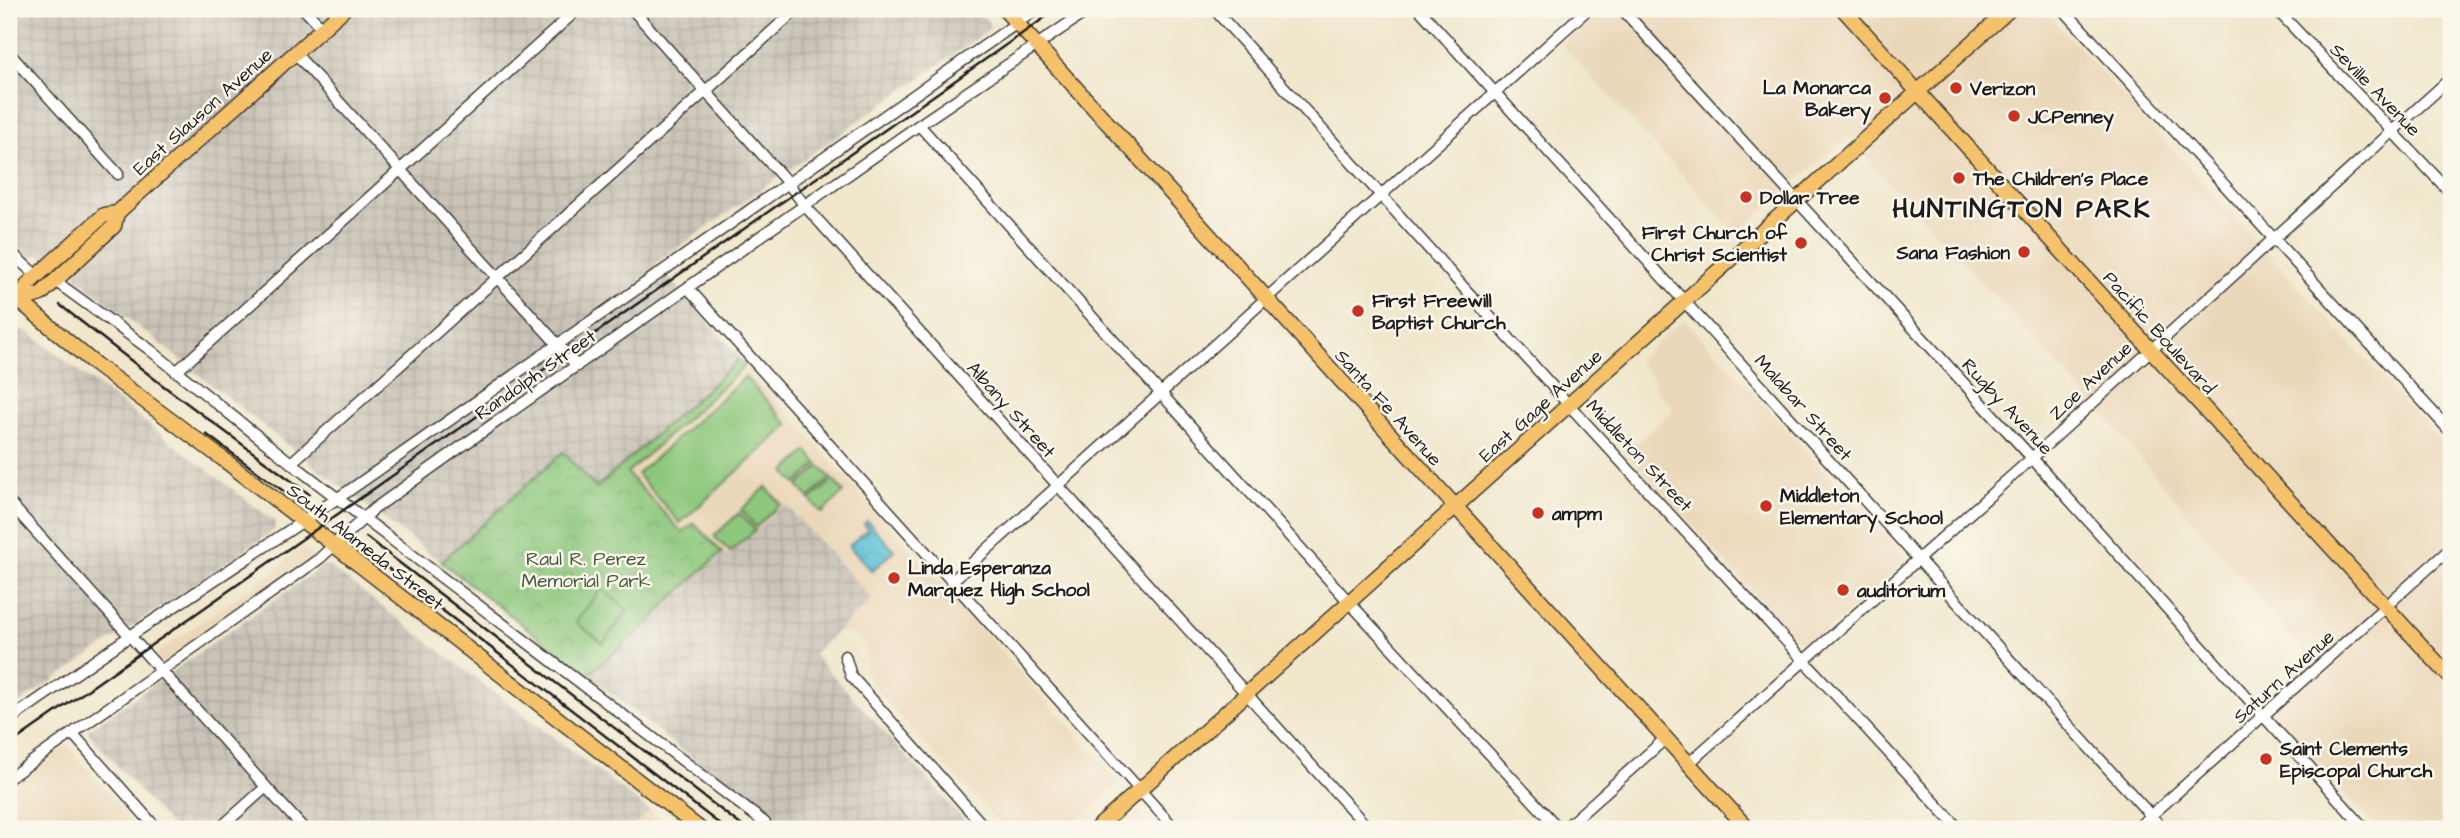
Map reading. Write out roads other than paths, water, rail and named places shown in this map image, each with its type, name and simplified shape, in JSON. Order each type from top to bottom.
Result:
[{"type":"main road","name":"East Slauson Avenue","points":[[12,301],[41,294],[114,226],[117,214],[344,9]]},
{"type":"main road","name":"Santa Fe Avenue","points":[[1004,9],[1689,763],[1744,828]]},
{"type":"main road","name":"Pacific Boulevard","points":[[1843,9],[2451,678]]},
{"type":"main road","name":"East Gage Avenue","points":[[1096,829],[2010,9]]},
{"type":"main road","name":"East Slauson Avenue","points":[[12,301],[104,215],[117,214]]},
{"type":"main road","name":"South Alameda Street","points":[[12,301],[303,522],[699,829]]},
{"type":"street","points":[[304,9],[322,28]]},
{"type":"street","points":[[176,372],[579,9]]},
{"type":"street","name":"Albany Street","points":[[632,9],[805,205],[1369,829]]},
{"type":"street","points":[[291,463],[797,9]]},
{"type":"street","name":"Randolph Street","points":[[9,720],[338,498],[1037,9]]},
{"type":"street","name":"Randolph Street","points":[[9,778],[334,546],[365,518],[455,451],[919,125],[1090,9]]},
{"type":"street","name":"Middleton Street","points":[[1214,9],[1569,405],[1806,660],[1958,829]]},
{"type":"street","name":"Malabar Street","points":[[1419,9],[2163,829]]},
{"type":"street","points":[[952,581],[1588,9]]},
{"type":"street","name":"Rugby Avenue","points":[[1622,9],[2032,458],[2365,829]]},
{"type":"street","points":[[2063,9],[2451,432]]},
{"type":"street","name":"Seville Avenue","points":[[2276,9],[2451,193]]},
{"type":"street","points":[[9,53],[118,174]]},
{"type":"street","points":[[295,53],[577,366]]},
{"type":"street","name":"Zoe Avenue","points":[[1689,763],[2032,458],[2451,78]]},
{"type":"street","points":[[919,125],[1349,602],[1559,829]]},
{"type":"street","points":[[9,251],[37,276]]},
{"type":"street","points":[[55,281],[149,349],[291,463],[765,823]]},
{"type":"street","points":[[688,288],[1175,829]]},
{"type":"street","points":[[9,502],[15,517],[130,636],[304,829]]},
{"type":"street","name":"Saturn Avenue","points":[[2136,829],[2451,548]]},
{"type":"street","points":[[845,656],[851,676],[986,829]]},
{"type":"street","points":[[73,734],[157,829]]},
{"type":"street","points":[[1564,829],[1666,738]]},
{"type":"street","points":[[219,829],[266,787]]},
{"type":"water","points":[[867,521],[894,550],[872,571],[849,546],[868,529],[864,524]]},
{"type":"railway","points":[[9,745],[1057,9]]},
{"type":"railway","points":[[9,263],[15,268]]},
{"type":"railway","points":[[60,305],[309,494]]},
{"type":"railway","points":[[206,434],[301,504]]},
{"type":"railway","points":[[366,537],[746,829]]},
{"type":"railway","points":[[359,546],[726,829]]},
{"type":"place","name":"Verizon","points":[[1956,88]]},
{"type":"place","name":"La Monarca Bakery","points":[[1885,98]]},
{"type":"place","name":"JCPenney","points":[[2014,116]]},
{"type":"place","name":"The Children's Place","points":[[1959,178]]},
{"type":"place","name":"Dollar Tree","points":[[1746,197]]},
{"type":"place","name":"First Church of Christ Scientist","points":[[1801,243]]},
{"type":"place","name":"Sana Fashion","points":[[2024,252]]},
{"type":"place","name":"First Freewill Baptist Church","points":[[1358,311]]},
{"type":"place","name":"Middleton Elementary School","points":[[1766,506]]},
{"type":"place","name":"ampm","points":[[1538,513]]},
{"type":"place","name":"Linda Esperanza Marquez High School","points":[[894,578]]},
{"type":"place","name":"auditorium","points":[[1843,590]]},
{"type":"place","name":"Saint Clements Episcopal Church","points":[[2266,759]]},
{"type":"district","name":"HUNTINGTON PARK","points":[[2022,208]]},
{"type":"park label","name":"Raul R. Perez Memorial Park","points":[[586,569]]}]
